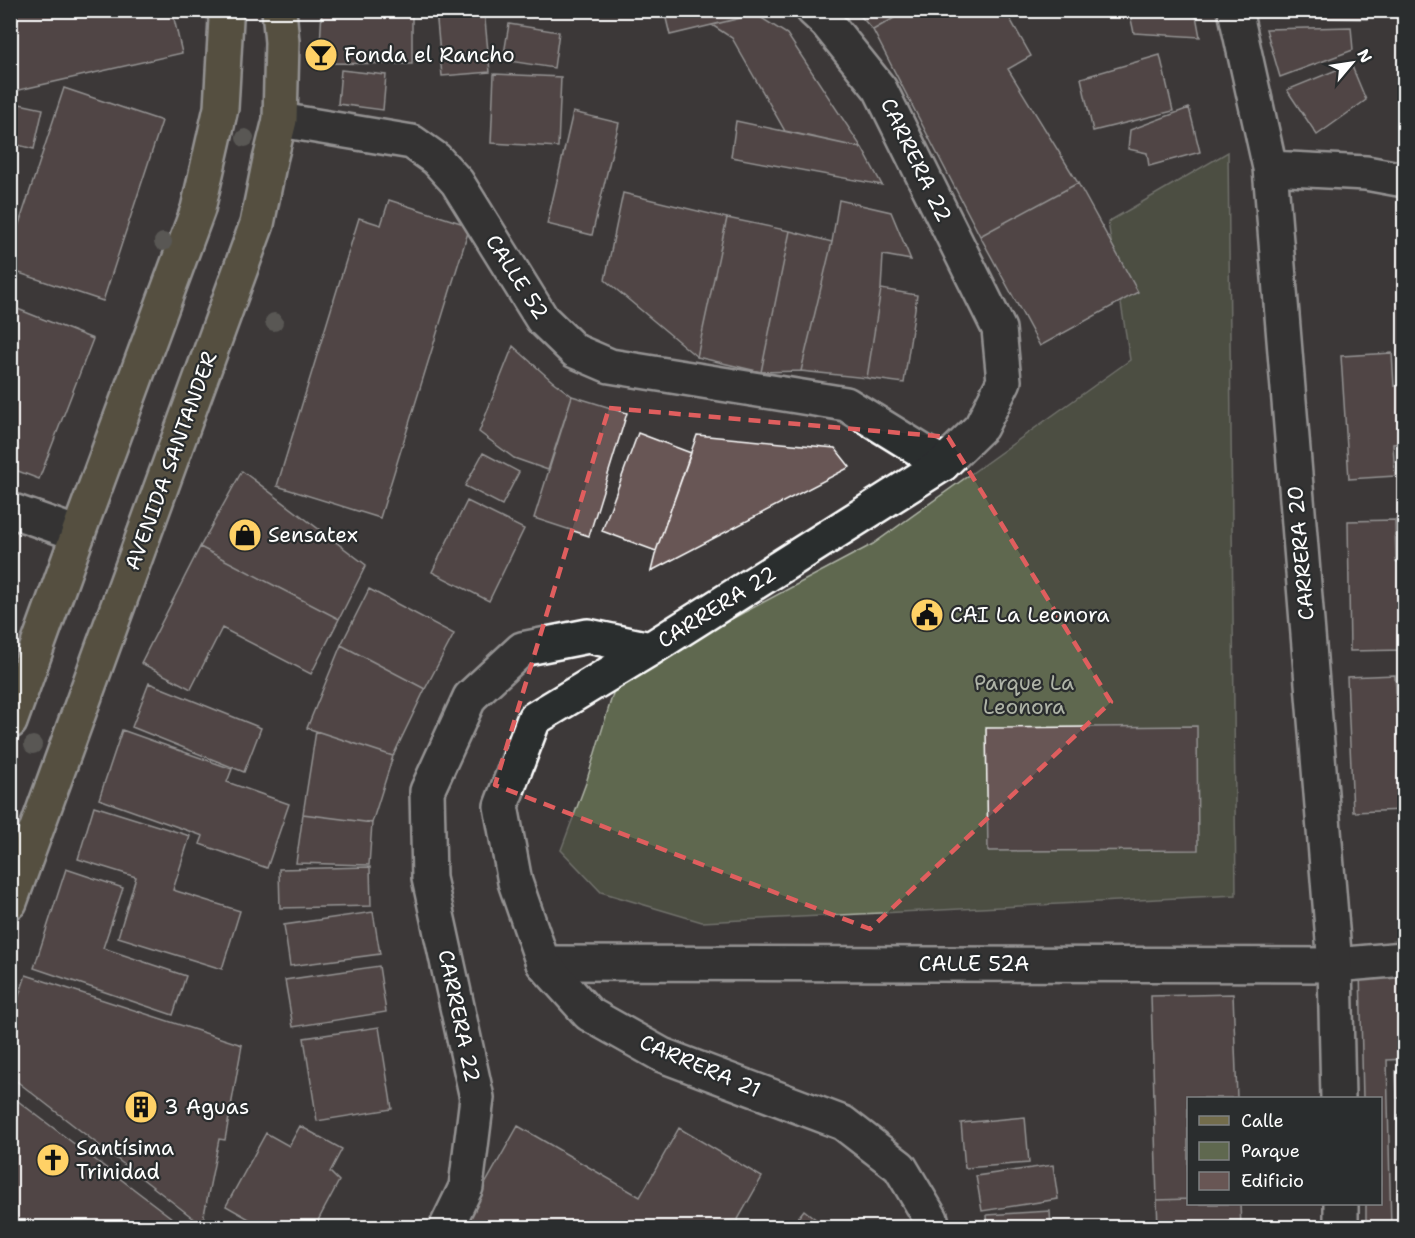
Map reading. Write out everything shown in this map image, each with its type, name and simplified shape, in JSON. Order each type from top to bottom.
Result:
[{"type":"main road","points":[[10,722],[198,209],[221,108],[225,10]]},
{"type":"main road","name":"AVENIDA SANTANDER","points":[[10,902],[256,224],[280,120],[282,42],[279,10]]},
{"type":"main road","name":"CARRERA 22","points":[[446,1227],[466,1187],[477,1098],[429,878],[428,791],[470,697],[522,649],[588,636],[650,649],[944,464],[981,427],[1004,381],[999,329],[880,89],[827,23],[813,10]]},
{"type":"main road","name":"CARRERA 20","points":[[1235,10],[1270,168],[1335,965],[1338,1097]]},
{"type":"main road","name":"CALLE 52","points":[[280,120],[412,142],[436,159],[457,182],[542,319],[575,351],[610,366],[846,404],[944,464]]},
{"type":"main road","points":[[1270,168],[1366,173],[1404,180]]},
{"type":"main road","points":[[10,510],[78,534]]},
{"type":"main road","name":"CARRERA 21","points":[[650,649],[534,719],[501,806],[515,882],[543,963],[589,1014],[662,1055],[843,1123],[900,1167],[931,1219],[933,1227]]},
{"type":"main road","name":"CALLE 52A","points":[[543,963],[1335,965],[1404,959]]},
{"type":"main road","points":[[1341,1205],[1341,1227]]},
{"type":"highlighted area","points":[[609,408],[948,437],[1111,702],[870,929],[495,785]]},
{"type":"green space","name":"Parque La Leonora","points":[[1228,152],[1236,895],[702,922],[601,892],[561,850],[586,783],[617,680],[873,544],[1130,360],[1108,222]]},
{"type":"building","points":[[10,10],[172,10],[182,53],[10,92]]},
{"type":"building","points":[[322,10],[412,10],[412,64],[319,63]]},
{"type":"building","points":[[436,10],[484,10],[490,72],[442,76]]},
{"type":"building","points":[[664,10],[743,10],[745,17],[670,35]]},
{"type":"building","points":[[743,10],[749,10],[787,34],[862,148],[785,131],[732,38],[712,25],[745,17]]},
{"type":"building","points":[[855,10],[908,10],[873,30]]},
{"type":"building","points":[[908,10],[1005,10],[1031,56],[1008,69],[1078,183],[980,236],[873,30]]},
{"type":"building","points":[[1129,10],[1195,10],[1200,37],[1134,33]]},
{"type":"building","points":[[1260,10],[1367,10],[1367,19],[1259,17]]},
{"type":"building","points":[[509,24],[559,32],[554,68],[503,60]]},
{"type":"building","points":[[1351,27],[1353,50],[1280,77],[1266,29]]},
{"type":"building","points":[[1160,55],[1173,111],[1093,131],[1081,78]]},
{"type":"building","points":[[1351,64],[1366,100],[1317,135],[1287,90]]},
{"type":"building","points":[[341,70],[386,75],[383,110],[338,104]]},
{"type":"building","points":[[494,74],[561,77],[558,147],[491,143]]},
{"type":"building","points":[[64,88],[162,121],[103,301],[10,270],[10,251]]},
{"type":"building","points":[[10,102],[43,109],[34,149],[10,143]]},
{"type":"building","points":[[1189,108],[1200,152],[1149,166],[1147,153],[1128,149],[1130,130]]},
{"type":"building","points":[[573,112],[619,123],[592,235],[547,224]]},
{"type":"building","points":[[736,121],[862,148],[882,185],[731,157]]},
{"type":"building","points":[[1078,183],[1138,292],[1040,346],[980,236]]},
{"type":"building","points":[[623,193],[727,218],[697,357],[605,280]]},
{"type":"building","points":[[389,200],[470,226],[380,518],[277,486],[359,218],[381,225]]},
{"type":"building","points":[[839,200],[891,212],[911,260],[883,255],[881,289],[867,378],[801,371],[832,242]]},
{"type":"building","points":[[727,218],[790,231],[761,372],[697,357]]},
{"type":"building","points":[[790,231],[832,242],[801,371],[761,372]]},
{"type":"building","points":[[881,289],[917,295],[904,383],[867,378]]},
{"type":"building","points":[[10,306],[93,339],[39,479],[10,468]]},
{"type":"building","points":[[513,346],[572,396],[548,470],[514,458],[479,432]]},
{"type":"building","points":[[1392,353],[1394,386],[1404,386],[1404,443],[1393,444],[1395,476],[1349,479],[1341,356]]},
{"type":"building","points":[[572,396],[627,413],[589,536],[534,518]]},
{"type":"building","points":[[638,433],[691,453],[656,551],[602,531]]},
{"type":"building","points":[[697,435],[835,448],[850,467],[651,571]]},
{"type":"building","points":[[483,453],[519,472],[502,505],[465,486]]},
{"type":"building","points":[[242,471],[366,565],[339,619],[200,547]]},
{"type":"building","points":[[467,501],[524,529],[489,601],[432,572]]},
{"type":"building","points":[[1395,520],[1396,562],[1404,562],[1404,650],[1350,651],[1348,521]]},
{"type":"building","points":[[200,547],[339,619],[311,674],[222,628],[191,689],[141,663]]},
{"type":"building","points":[[369,589],[454,634],[425,689],[341,645]]},
{"type":"building","points":[[341,645],[425,689],[393,756],[307,728]]},
{"type":"building","points":[[1395,675],[1398,720],[1404,719],[1404,810],[1353,812],[1347,677]]},
{"type":"building","points":[[149,683],[261,728],[244,772],[132,727]]},
{"type":"building","points":[[1197,726],[1198,850],[988,851],[986,728]]},
{"type":"building","points":[[122,730],[232,769],[227,782],[289,804],[267,868],[200,844],[203,836],[99,799]]},
{"type":"building","points":[[316,731],[393,756],[372,823],[303,814]]},
{"type":"building","points":[[94,806],[190,836],[173,890],[240,911],[222,969],[118,937],[136,877],[78,859]]},
{"type":"building","points":[[303,814],[372,823],[369,865],[296,863]]},
{"type":"building","points":[[370,867],[371,906],[280,908],[279,869]]},
{"type":"building","points":[[66,869],[123,888],[103,948],[186,976],[173,1015],[34,968]]},
{"type":"building","points":[[373,912],[380,954],[290,966],[284,925]]},
{"type":"building","points":[[379,966],[386,1012],[293,1027],[285,980]]},
{"type":"building","points":[[1404,969],[1404,1059],[1387,1060],[1391,1228],[1366,1228],[1366,1205],[1382,1205],[1382,1097],[1363,1097],[1360,970]]},
{"type":"building","name":"3 Aguas","points":[[26,975],[242,1045],[225,1140],[219,1139],[202,1225],[10,1076],[10,1062],[15,1048],[10,1046],[10,1022]]},
{"type":"building","points":[[1233,994],[1237,1097],[1187,1097],[1187,1199],[1157,1200],[1151,996]]},
{"type":"building","points":[[379,1027],[392,1109],[317,1121],[304,1038]]},
{"type":"building","points":[[1404,1070],[1404,1098],[1397,1098],[1396,1071]]},
{"type":"building","name":"Santísima Trinidad","points":[[10,1095],[185,1228],[14,1228],[10,1224]]},
{"type":"building","points":[[1404,1114],[1404,1159],[1399,1159],[1398,1115]]},
{"type":"building","points":[[1025,1117],[1029,1163],[965,1168],[961,1123]]},
{"type":"building","points":[[300,1126],[342,1149],[330,1172],[339,1181],[314,1228],[265,1228],[226,1206],[266,1133],[289,1146]]},
{"type":"building","points":[[518,1126],[640,1197],[679,1128],[762,1177],[733,1228],[466,1228],[462,1225]]},
{"type":"building","points":[[1053,1165],[1058,1199],[982,1211],[976,1176]]},
{"type":"building","points":[[1400,1166],[1404,1166],[1404,1209],[1400,1209]]},
{"type":"building","points":[[1187,1199],[1187,1205],[1240,1205],[1241,1228],[1158,1228],[1157,1200]]},
{"type":"building","points":[[804,1210],[827,1228],[790,1228]]},
{"type":"building","points":[[1050,1211],[1051,1228],[988,1228],[987,1215]]},
{"type":"place","name":"Fonda el Rancho","points":[[321,55]]},
{"type":"place","name":"Sensatex","points":[[245,535]]},
{"type":"place","name":"CAI La Leonora","points":[[927,615]]},
{"type":"place","name":"3 Aguas","points":[[141,1107]]},
{"type":"place","name":"Santísima Trinidad","points":[[53,1160]]}]
